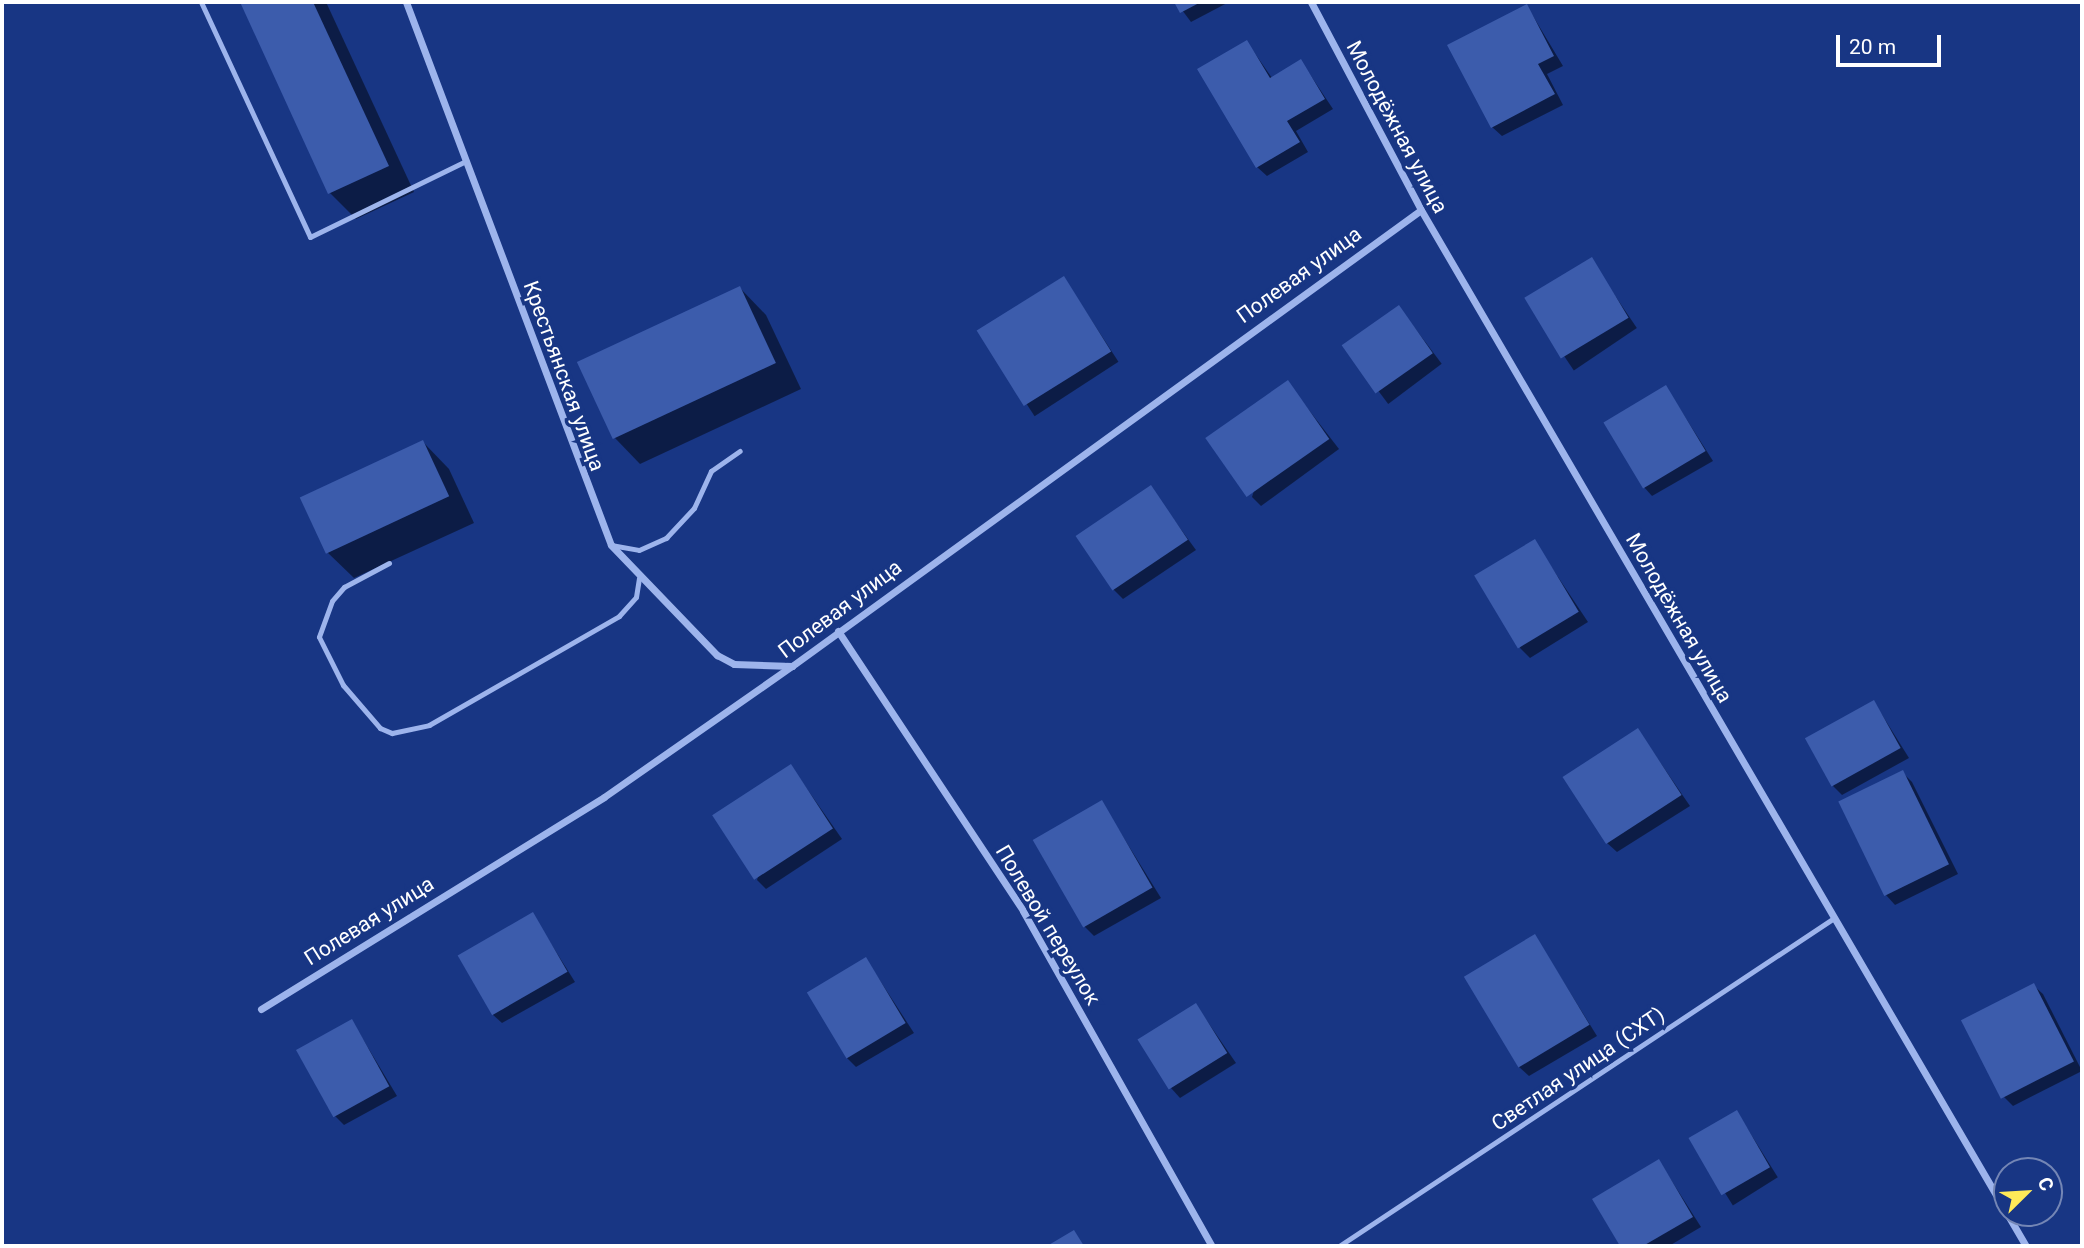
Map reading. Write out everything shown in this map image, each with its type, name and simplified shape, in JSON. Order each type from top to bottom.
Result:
[{"type":"street","name":"Крестьянская улица","points":[[406,2],[611,545],[639,578],[717,655],[744,666],[792,666]]},
{"type":"street","name":"Молодёжная улица","points":[[1311,2],[1420,210],[2026,1246]]},
{"type":"street","name":"Полевая улица","points":[[261,1009],[604,797],[792,666],[1420,210]]},
{"type":"street","name":"Полевой переулок","points":[[838,631],[1023,911],[1212,1246]]},
{"type":"lane","points":[[201,2],[310,237],[466,161]]},
{"type":"lane","points":[[611,545],[639,550],[666,538],[694,508],[711,471],[740,451]]},
{"type":"lane","points":[[390,563],[344,587],[332,601],[319,636],[343,685],[380,728],[392,733],[429,725],[619,616],[636,597],[639,578]]},
{"type":"lane","name":"Светлая улица (СХТ)","points":[[1339,1246],[1834,918]]},
{"type":"building","points":[[240,2],[313,2],[389,166],[328,194]]},
{"type":"building","points":[[1174,2],[1201,2],[1180,13]]},
{"type":"building","points":[[1527,4],[1554,56],[1538,64],[1555,94],[1491,128],[1447,45]]},
{"type":"building","points":[[1247,40],[1270,78],[1301,59],[1325,99],[1287,121],[1300,142],[1256,168],[1197,69]]},
{"type":"building","points":[[1592,257],[1629,318],[1561,359],[1524,298]]},
{"type":"building","points":[[1064,276],[1111,351],[1024,406],[977,331]]},
{"type":"building","points":[[740,286],[776,363],[613,439],[577,362]]},
{"type":"building","points":[[1399,305],[1433,353],[1376,393],[1342,345]]},
{"type":"building","points":[[1288,380],[1329,439],[1247,497],[1205,438]]},
{"type":"building","points":[[1666,385],[1706,451],[1643,489],[1603,423]]},
{"type":"building","points":[[423,440],[449,496],[326,554],[300,497]]},
{"type":"building","points":[[1151,485],[1188,540],[1112,591],[1076,536]]},
{"type":"building","points":[[1535,539],[1579,612],[1518,648],[1474,576]]},
{"type":"building","points":[[1874,700],[1901,748],[1832,786],[1805,738]]},
{"type":"building","points":[[1638,728],[1682,795],[1606,844],[1563,777]]},
{"type":"building","points":[[791,764],[833,829],[754,880],[712,815]]},
{"type":"building","points":[[1903,770],[1949,864],[1884,896],[1838,802]]},
{"type":"building","points":[[1102,800],[1152,887],[1083,927],[1033,840]]},
{"type":"building","points":[[533,912],[568,972],[492,1015],[458,956]]},
{"type":"building","points":[[1535,934],[1590,1025],[1518,1068],[1464,977]]},
{"type":"building","points":[[866,957],[906,1023],[847,1059],[807,993]]},
{"type":"building","points":[[2034,983],[2074,1061],[2001,1099],[1961,1020]]},
{"type":"building","points":[[1196,1003],[1227,1053],[1169,1090],[1137,1040]]},
{"type":"building","points":[[352,1019],[389,1086],[333,1117],[296,1050]]},
{"type":"building","points":[[1737,1110],[1770,1167],[1722,1195],[1689,1138]]},
{"type":"building","points":[[1659,1159],[1693,1217],[1643,1246],[1620,1246],[1592,1199]]},
{"type":"building","points":[[1074,1230],[1084,1246],[1047,1246]]}]
